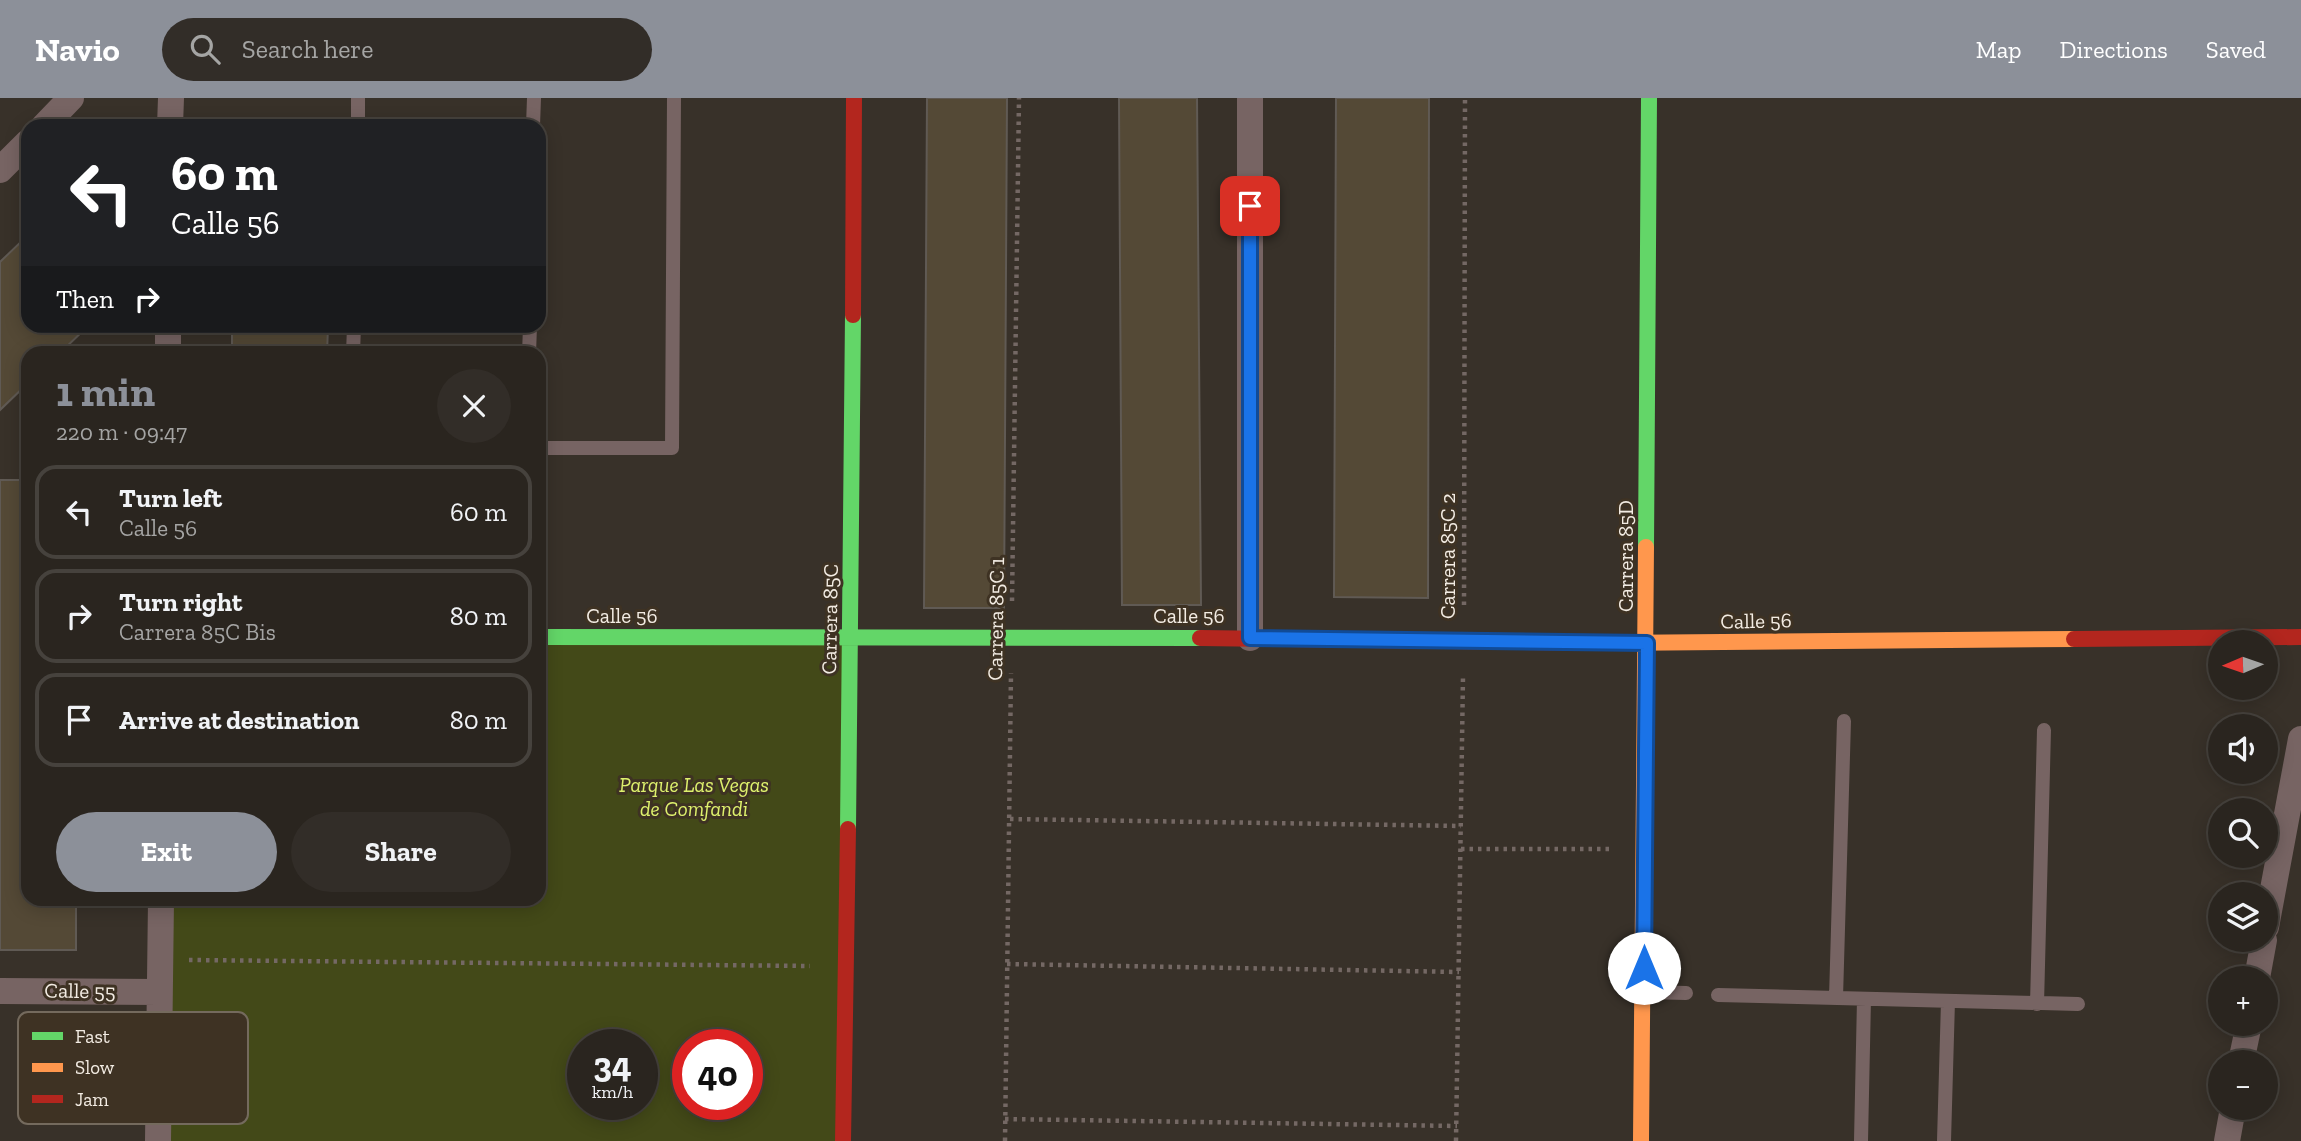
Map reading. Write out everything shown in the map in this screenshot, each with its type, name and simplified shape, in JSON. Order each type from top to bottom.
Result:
[{"type":"street","points":[[51,119],[71,98]]},
{"type":"street","points":[[170,119],[171,98]]},
{"type":"street","name":"Carrera 85C","points":[[843,1141],[851,638],[854,98]]},
{"type":"street","points":[[1250,98],[1250,638]]},
{"type":"street","name":"Carrera 85D","points":[[1641,1141],[1650,98]]},
{"type":"street","points":[[0,170],[21,149]]},
{"type":"street","name":"Calle 56","points":[[546,637],[1250,638],[1647,643],[2301,637]]},
{"type":"street","points":[[2275,882],[2301,739]]},
{"type":"street","points":[[159,1012],[161,906]]},
{"type":"street","name":"Calle 55","points":[[0,991],[159,992]]},
{"type":"street","points":[[2227,1141],[2231,1120]]},
{"type":"lane","points":[[358,98],[358,119]]},
{"type":"lane","points":[[533,119],[534,98]]},
{"type":"lane","points":[[546,449],[672,448],[674,98]]},
{"type":"lane","points":[[1836,998],[1844,721]]},
{"type":"lane","points":[[2037,1003],[2044,730]]},
{"type":"lane","points":[[1644,992],[1686,993]]},
{"type":"lane","points":[[1718,995],[2078,1004]]},
{"type":"lane","points":[[1861,1141],[1864,999]]},
{"type":"lane","points":[[1944,1141],[1948,1001]]},
{"type":"path","name":"Carrera 85C 1","points":[[1005,1141],[1019,98]]},
{"type":"path","name":"Carrera 85C 2","points":[[1457,1141],[1464,640],[1465,98]]},
{"type":"path","points":[[1010,819],[1461,826]]},
{"type":"path","points":[[1461,849],[1645,849]]},
{"type":"path","points":[[160,960],[845,966]]},
{"type":"path","points":[[1007,964],[1459,972]]},
{"type":"path","points":[[1005,1119],[1457,1126]]},
{"type":"green space","name":"Parque Las Vegas de Comfandi","points":[[546,637],[851,638],[843,1141],[158,1141],[158,1124],[248,1124],[248,1012],[160,1012],[161,906],[546,906]]},
{"type":"building","points":[[927,98],[1007,98],[1004,608],[924,608]]},
{"type":"building","points":[[1119,98],[1197,98],[1201,605],[1122,605]]},
{"type":"building","points":[[1336,98],[1429,98],[1428,598],[1334,597]]},
{"type":"building","points":[[21,242],[21,333],[81,333],[67,346],[21,346],[21,390],[0,410],[0,262]]},
{"type":"building","points":[[232,333],[328,333],[327,346],[232,346]]},
{"type":"building","points":[[0,480],[21,480],[21,906],[76,906],[76,950],[0,950]]},
{"type":"traffic: fast","points":[[1646,547],[1649,98]]},
{"type":"traffic: fast","points":[[848,829],[853,315]]},
{"type":"traffic: fast","points":[[546,637],[1200,638]]},
{"type":"traffic: slow","points":[[1641,1141],[1646,547]]},
{"type":"traffic: slow","points":[[1609,643],[2074,639]]},
{"type":"traffic: jam","points":[[853,315],[854,98]]},
{"type":"traffic: jam","points":[[2074,639],[2301,637]]},
{"type":"traffic: jam","points":[[1200,638],[1609,643]]},
{"type":"traffic: jam","points":[[843,1141],[848,829]]},
{"type":"route","points":[[1250,206],[1250,638],[1647,643],[1644,968]]}]
